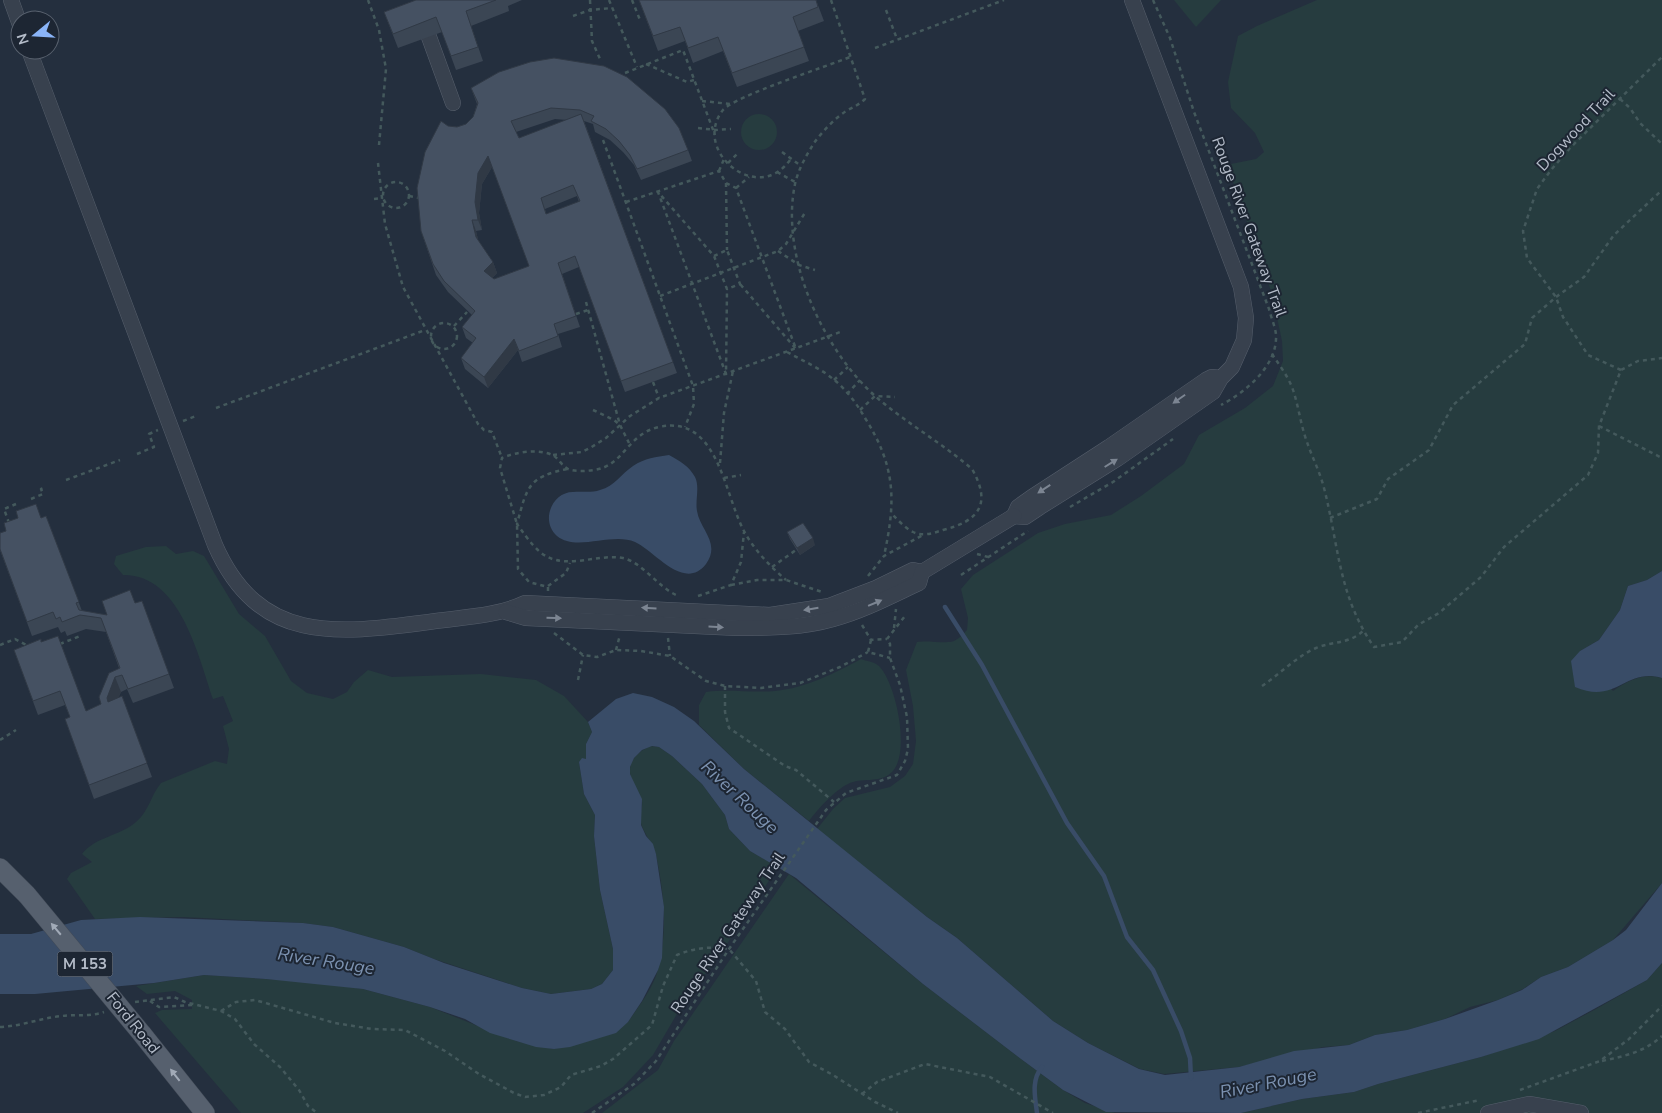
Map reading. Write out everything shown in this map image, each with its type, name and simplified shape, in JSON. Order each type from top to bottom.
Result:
[{"type":"main road","name":"Ford Road","points":[[0,868],[27,895],[205,1113]]},
{"type":"lane","points":[[34,60],[215,544],[225,566],[238,585],[277,617],[304,626],[332,631],[385,628],[506,612],[525,603],[770,615],[829,606],[876,588],[913,570],[922,572],[1014,516],[1018,507],[1025,502],[1206,380],[1212,377],[1221,378],[1232,367],[1244,340],[1246,318],[1241,287],[1132,0]]},
{"type":"lane","points":[[429,36],[453,103]]},
{"type":"lane","points":[[1485,1106],[1529,1104],[1582,1113]]},
{"type":"path","points":[[368,0],[380,30],[386,70],[379,145]]},
{"type":"path","points":[[590,0],[592,41],[600,59]]},
{"type":"path","points":[[609,0],[638,67]]},
{"type":"path","points":[[632,0],[640,20]]},
{"type":"path","points":[[831,0],[865,99],[832,123],[815,142],[801,166],[795,182],[791,217],[792,235],[799,265],[811,302],[828,337],[848,367],[875,396],[972,470],[981,485],[982,495],[974,516],[961,526],[924,535],[884,556],[867,576]]},
{"type":"path","points":[[875,48],[1004,0]]},
{"type":"path","name":"Rouge River Gateway Trail","points":[[1153,0],[1170,38],[1194,112],[1269,309],[1276,339],[1269,362],[1252,382],[1232,399],[1215,408]]},
{"type":"path","points":[[573,16],[590,10],[612,8]]},
{"type":"path","points":[[886,10],[898,39]]},
{"type":"path","points":[[625,73],[684,50],[694,80],[715,130],[718,148],[724,159],[749,176],[761,177],[777,172],[790,160]]},
{"type":"path","points":[[702,100],[730,104],[850,57]]},
{"type":"path","name":"Dogwood Trail","points":[[1620,370],[1588,355],[1563,317],[1556,297],[1527,258],[1523,231],[1537,189],[1551,170],[1570,148],[1662,57]]},
{"type":"path","points":[[646,64],[687,82],[694,80]]},
{"type":"path","points":[[1620,99],[1630,108],[1640,123],[1662,144]]},
{"type":"path","points":[[715,130],[719,118],[730,104]]},
{"type":"path","points":[[698,128],[731,129]]},
{"type":"path","points":[[603,140],[693,386],[694,404],[685,427]]},
{"type":"path","points":[[782,152],[790,160],[801,166]]},
{"type":"path","points":[[728,163],[738,153]]},
{"type":"path","points":[[626,202],[718,171],[724,159]]},
{"type":"path","points":[[378,163],[385,224],[391,252],[403,287],[478,424],[484,430],[492,432],[502,458],[500,468],[517,524],[518,569],[529,582],[548,587]]},
{"type":"path","points":[[718,171],[726,183],[736,188],[796,349]]},
{"type":"path","points":[[777,172],[795,182]]},
{"type":"path","points":[[736,188],[749,176]]},
{"type":"path","points":[[395,182],[407,188],[409,196],[406,204],[394,209],[386,205],[382,198],[384,189],[395,182]]},
{"type":"path","points":[[726,183],[727,250],[740,284],[796,349]]},
{"type":"path","points":[[1330,518],[1376,499],[1388,479],[1429,450],[1453,405],[1525,344],[1532,318],[1556,297],[1584,277],[1614,235],[1662,190]]},
{"type":"path","points":[[658,192],[714,256],[727,290],[726,374]]},
{"type":"path","points":[[658,192],[726,374]]},
{"type":"path","points":[[409,196],[421,198]]},
{"type":"path","points":[[374,199],[382,198]]},
{"type":"path","points":[[660,296],[778,251],[792,235],[806,211]]},
{"type":"path","points":[[714,256],[727,250]]},
{"type":"path","points":[[778,251],[799,265],[815,270]]},
{"type":"path","points":[[727,290],[740,284]]},
{"type":"path","points":[[586,302],[620,426],[629,443]]},
{"type":"path","points":[[576,314],[588,310]]},
{"type":"path","points":[[454,327],[467,312]]},
{"type":"path","points":[[446,323],[454,327],[457,340],[452,347],[443,350],[432,342],[431,334],[434,326],[446,323]]},
{"type":"path","points":[[216,408],[425,330]]},
{"type":"path","points":[[502,458],[523,452],[554,455],[582,452],[606,438],[644,406],[659,398],[843,331]]},
{"type":"path","points":[[787,352],[834,380],[847,394],[860,410],[886,459],[891,476],[892,514],[884,556]]},
{"type":"path","points":[[1272,354],[1294,392],[1299,418],[1324,487],[1343,578],[1353,610],[1363,632],[1374,647],[1402,642],[1418,625],[1440,613],[1470,588],[1504,546],[1588,475],[1598,453],[1598,426],[1620,370],[1638,362],[1662,358]]},
{"type":"path","points":[[834,380],[848,367]]},
{"type":"path","points":[[720,465],[724,413],[733,371]]},
{"type":"path","points":[[847,394],[860,380]]},
{"type":"path","points":[[653,382],[659,398]]},
{"type":"path","points":[[860,410],[875,396],[895,397]]},
{"type":"path","points":[[593,410],[614,420],[620,426]]},
{"type":"path","points":[[182,421],[196,416]]},
{"type":"path","points":[[517,524],[526,492],[535,480],[548,473],[568,469],[584,471],[604,468],[622,454],[629,443],[644,431],[673,425],[685,427],[703,441],[720,465],[744,530],[772,567],[786,580],[808,589],[828,592]]},
{"type":"path","points":[[1598,426],[1662,458]]},
{"type":"path","points":[[137,454],[154,447],[149,434],[159,430]]},
{"type":"path","points":[[1065,509],[1113,482],[1176,436]]},
{"type":"path","points":[[554,455],[568,469]]},
{"type":"path","points":[[66,480],[120,460]]},
{"type":"path","points":[[724,478],[741,475]]},
{"type":"path","points":[[31,499],[43,494],[41,489],[46,487]]},
{"type":"path","points":[[10,526],[4,509],[16,504]]},
{"type":"path","points":[[892,514],[913,532],[924,535]]},
{"type":"path","points":[[974,516],[979,524]]},
{"type":"path","points":[[517,524],[543,556],[570,563],[610,557],[624,558],[635,564],[661,587],[680,596]]},
{"type":"path","points":[[961,575],[1033,528]]},
{"type":"path","points":[[731,585],[741,562],[744,530]]},
{"type":"path","points":[[991,544],[996,552]]},
{"type":"path","points":[[772,567],[796,550]]},
{"type":"path","points":[[548,587],[566,573],[570,563]]},
{"type":"path","points":[[691,597],[713,592],[731,585],[757,580],[786,580]]},
{"type":"path","points":[[548,587],[549,598]]},
{"type":"path","points":[[871,640],[887,639],[905,616]]},
{"type":"path","points":[[861,622],[871,640],[868,652]]},
{"type":"path","points":[[550,629],[583,655],[596,657],[616,650],[670,656],[706,681],[725,686],[761,688],[800,683],[840,667],[868,652],[890,658]]},
{"type":"path","points":[[1262,686],[1316,648],[1343,643],[1363,632]]},
{"type":"path","points":[[58,645],[80,636]]},
{"type":"path","points":[[0,645],[15,639],[31,646]]},
{"type":"path","name":"Rouge River Gateway Trail","points":[[592,1113],[634,1084],[656,1061],[729,949],[826,810],[853,789],[897,775],[905,761],[908,749],[907,717],[900,685],[890,658],[891,649],[887,639]]},
{"type":"path","points":[[578,680],[583,655]]},
{"type":"path","points":[[725,686],[724,712],[729,728],[784,766],[796,770],[834,802]]},
{"type":"path","points":[[0,740],[16,730]]},
{"type":"path","points":[[221,1011],[236,1002],[255,1000],[335,1023],[405,1030],[445,1051],[479,1074],[514,1093],[525,1097],[544,1095],[560,1087],[571,1075],[601,1066],[613,1059],[652,1025],[663,986],[677,955],[689,950],[716,947],[729,949],[756,981],[765,1012],[785,1029],[809,1062],[898,1113]]},
{"type":"path","points":[[130,1002],[174,997],[194,1005],[221,1011],[235,1019],[254,1044],[280,1067],[308,1106],[317,1113]]},
{"type":"path","points":[[150,1000],[159,1007],[194,1005]]},
{"type":"path","points":[[1600,1061],[1629,1039],[1662,1006]]},
{"type":"path","points":[[0,1027],[18,1026],[62,1016],[95,1015],[108,1011]]},
{"type":"path","points":[[1520,1090],[1600,1061],[1630,1055],[1649,1047],[1662,1036]]},
{"type":"path","points":[[862,1094],[877,1082],[926,1064],[990,1077],[1054,1113]]},
{"type":"path","points":[[1418,1113],[1485,1106]]},
{"type":"green space","points":[[1174,0],[1221,0],[1196,27]]},
{"type":"green space","points":[[1317,0],[1662,0],[1662,571],[1647,580],[1628,586],[1620,610],[1599,640],[1580,651],[1613,691],[1636,678],[1649,676],[1662,678],[1662,883],[1613,940],[1568,967],[1541,977],[1523,989],[1498,1000],[1470,1007],[1445,1019],[1407,1030],[1375,1035],[1349,1045],[1323,1047],[1239,1067],[1164,1074],[1140,1069],[1088,1043],[1053,1021],[957,938],[927,917],[817,829],[833,809],[845,798],[890,787],[905,776],[913,764],[916,741],[913,706],[906,670],[917,642],[951,642],[958,639],[967,630],[968,618],[961,589],[973,575],[1038,533],[1065,524],[1111,515],[1141,496],[1184,464],[1199,435],[1245,408],[1273,386],[1283,361],[1282,341],[1272,294],[1233,182],[1231,164],[1256,159],[1264,152],[1255,133],[1231,108],[1228,82],[1238,36]]},
{"type":"green space","points":[[759,114],[766,115],[772,119],[776,125],[776,139],[772,145],[766,149],[759,150],[752,149],[746,145],[742,139],[741,132],[742,125],[746,119],[752,115]]},
{"type":"green space","points":[[166,546],[176,554],[193,551],[204,556],[239,614],[265,636],[291,681],[307,693],[333,699],[347,692],[354,682],[368,670],[392,677],[481,674],[536,680],[564,696],[588,722],[592,732],[586,744],[586,760],[579,762],[584,794],[595,815],[594,836],[600,890],[613,949],[613,970],[602,984],[591,989],[551,994],[522,988],[404,947],[333,927],[303,923],[183,917],[95,919],[67,879],[71,873],[92,862],[82,854],[87,848],[123,831],[136,822],[144,813],[161,783],[215,761],[227,764],[229,749],[223,726],[233,721],[223,696],[213,699],[201,661],[184,620],[173,602],[159,588],[143,578],[123,575],[114,564],[116,556],[146,547]]},
{"type":"green space","points":[[861,659],[879,666],[891,687],[896,702],[901,735],[898,763],[887,776],[853,782],[843,787],[809,821],[744,769],[699,725],[699,705],[706,692],[775,691],[798,687],[820,679]]},
{"type":"green space","points":[[651,746],[659,747],[672,756],[702,784],[725,815],[729,829],[750,851],[778,867],[721,953],[681,1007],[653,1055],[623,1087],[583,1113],[241,1113],[155,1013],[162,1010],[192,1009],[192,1000],[175,991],[147,994],[136,986],[204,975],[315,982],[363,989],[430,1007],[516,1041],[554,1049],[628,1022],[653,983],[658,969],[663,941],[664,912],[659,869],[655,850],[641,825],[642,802],[630,774],[630,766],[634,758]]},
{"type":"green space","points":[[789,874],[923,984],[1063,1090],[1085,1103],[1115,1113],[602,1113],[658,1070],[674,1041]]},
{"type":"green space","points":[[1662,963],[1662,1113],[1241,1113],[1302,1099],[1354,1092],[1481,1057],[1555,1031],[1647,980]]},
{"type":"water","points":[[669,455],[687,467],[695,477],[697,511],[711,543],[710,556],[706,564],[697,571],[688,574],[679,572],[635,542],[616,539],[574,542],[557,536],[552,530],[549,523],[549,515],[554,502],[559,497],[566,493],[597,491],[605,488],[614,483],[637,463]]},
{"type":"water","points":[[1662,571],[1662,678],[1639,677],[1601,692],[1575,687],[1571,661],[1580,651],[1599,640],[1620,610],[1628,586],[1647,580]]},
{"type":"water","name":"River Rouge","points":[[633,693],[652,697],[674,707],[694,721],[744,769],[927,917],[957,938],[1053,1021],[1088,1043],[1139,1069],[1165,1075],[1239,1067],[1294,1051],[1349,1045],[1375,1035],[1407,1030],[1445,1019],[1522,990],[1541,977],[1568,967],[1613,940],[1626,930],[1662,883],[1662,963],[1647,980],[1539,1039],[1354,1092],[1302,1099],[1241,1113],[1106,1112],[1063,1090],[923,984],[796,878],[750,851],[729,829],[725,815],[702,784],[672,756],[659,747],[652,746],[642,750],[634,758],[630,767],[630,774],[642,799],[641,825],[646,836],[653,844],[656,854],[664,907],[662,958],[642,1001],[628,1022],[616,1033],[570,1047],[554,1049],[536,1047],[490,1033],[465,1019],[430,1007],[363,989],[204,975],[154,983],[35,994],[0,994],[0,934],[31,934],[81,920],[140,917],[303,923],[333,927],[404,947],[444,963],[522,988],[551,994],[591,989],[602,984],[613,970],[613,949],[600,890],[594,836],[595,815],[584,794],[579,762],[582,758],[586,759],[586,744],[592,732],[588,722],[616,699]]},
{"type":"building","points":[[416,0],[496,0],[466,11],[478,47],[451,56],[436,17],[393,34],[384,12]]},
{"type":"building","points":[[639,0],[816,0],[818,7],[793,17],[804,47],[732,73],[718,37],[688,48],[680,27],[653,36]]},
{"type":"building","points":[[554,58],[604,66],[627,77],[665,109],[679,128],[688,150],[637,169],[630,155],[619,141],[606,129],[591,121],[594,116],[580,110],[551,108],[511,121],[519,138],[581,114],[673,362],[621,381],[575,256],[558,263],[576,316],[554,324],[558,336],[519,351],[514,339],[484,377],[461,358],[476,338],[462,327],[475,311],[444,281],[433,264],[421,231],[417,188],[425,152],[441,121],[448,126],[457,127],[466,124],[473,117],[478,103],[471,88],[499,72],[530,62]],"holes":[[[488,156],[529,266],[494,279],[484,271],[493,262],[476,237],[472,220],[478,220],[475,202],[478,173]],[[573,185],[580,201],[546,214],[541,198]]]},
{"type":"building","points":[[36,504],[41,518],[46,516],[79,602],[76,603],[79,610],[107,615],[102,601],[130,590],[135,603],[142,601],[169,674],[128,689],[122,675],[115,677],[107,698],[108,702],[122,696],[147,763],[89,785],[65,719],[70,717],[60,691],[33,701],[14,650],[41,639],[41,642],[58,636],[86,711],[101,704],[99,697],[109,673],[120,668],[101,618],[80,615],[62,622],[60,617],[56,619],[53,612],[27,622],[0,549],[0,533],[6,531],[4,523],[18,518],[16,511]]},
{"type":"building","points":[[803,523],[813,538],[797,548],[787,532]]},
{"type":"waterway","points":[[945,607],[982,665],[1067,823],[1104,876],[1127,937],[1153,970],[1181,1031],[1190,1058],[1191,1078]]},
{"type":"waterway","points":[[1037,1113],[1035,1083],[1042,1067]]}]
